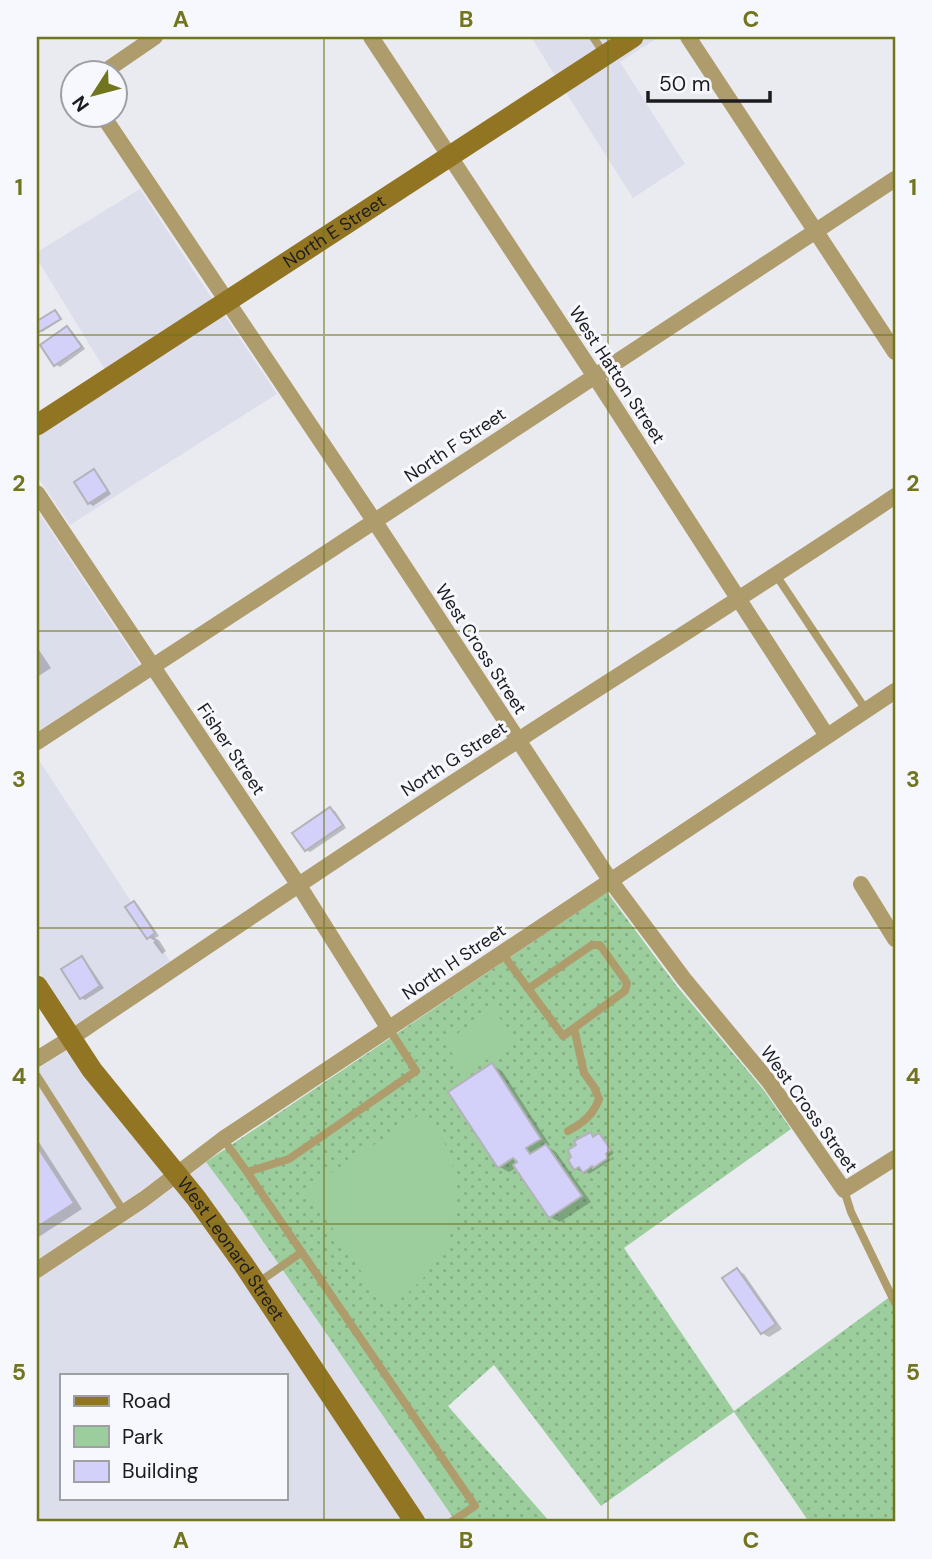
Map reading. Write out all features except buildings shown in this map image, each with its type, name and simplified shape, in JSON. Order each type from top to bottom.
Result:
[{"type":"street","points":[[121,60],[155,37]]},
{"type":"street","name":"West Hatton Street","points":[[371,37],[827,736]]},
{"type":"street","name":"North E Street","points":[[37,425],[633,37]]},
{"type":"street","points":[[688,37],[895,352]]},
{"type":"street","name":"West Cross Street","points":[[112,130],[610,880],[684,979],[770,1083],[844,1190]]},
{"type":"street","name":"North F Street","points":[[37,742],[895,179]]},
{"type":"street","name":"Fisher Street","points":[[37,493],[298,884],[389,1028]]},
{"type":"street","name":"North G Street","points":[[37,1059],[298,884],[895,496]]},
{"type":"street","name":"North H Street","points":[[37,1270],[124,1212],[223,1139],[895,691]]},
{"type":"street","points":[[860,884],[895,939]]},
{"type":"street","name":"West Leonard Street","points":[[37,986],[112,1096],[196,1198],[415,1522]]},
{"type":"street","points":[[844,1190],[895,1158]]},
{"type":"lane","points":[[593,37],[605,55]]},
{"type":"lane","points":[[776,575],[866,710]]},
{"type":"lane","points":[[502,953],[528,989],[562,1036],[625,991],[627,983],[600,945],[592,945],[528,989]]},
{"type":"lane","points":[[247,1172],[289,1159],[416,1071],[389,1028]]},
{"type":"lane","points":[[568,1131],[584,1122],[595,1109],[599,1099],[584,1073],[574,1028]]},
{"type":"lane","points":[[37,1076],[124,1212]]},
{"type":"lane","points":[[223,1139],[475,1506],[452,1522]]},
{"type":"lane","points":[[844,1190],[895,1303]]},
{"type":"lane","points":[[256,1284],[302,1252]]},
{"type":"shaded area","points":[[531,37],[618,37],[556,77]]},
{"type":"shaded area","points":[[648,37],[659,37],[620,62],[685,164],[633,198],[565,91]]},
{"type":"shaded area","points":[[140,189],[213,300],[105,370],[37,259],[37,252]]},
{"type":"shaded area","points":[[223,313],[277,394],[70,525],[37,476],[37,434]]},
{"type":"shaded area","points":[[37,510],[140,665],[37,732]]},
{"type":"shaded area","points":[[37,757],[170,961],[74,1026],[37,969]]},
{"type":"shaded area","points":[[68,1050],[163,1174],[37,1260],[37,1069]]},
{"type":"shaded area","points":[[206,1162],[456,1522],[428,1522],[252,1260],[189,1175]]},
{"type":"shaded area","points":[[174,1186],[236,1271],[405,1522],[37,1522],[37,1280],[149,1206]]},
{"type":"green space","points":[[607,892],[676,985],[763,1089],[791,1129],[624,1248],[734,1411],[895,1293],[895,1522],[809,1522],[734,1412],[601,1506],[494,1365],[448,1406],[550,1522],[456,1522],[206,1162]]},
{"type":"green space","points":[[494,1009],[515,1041],[465,1074],[445,1042]]},
{"type":"green space","points":[[424,1112],[447,1147],[451,1158],[456,1189],[455,1213],[445,1246],[426,1275],[386,1309],[310,1194],[312,1185]]}]
